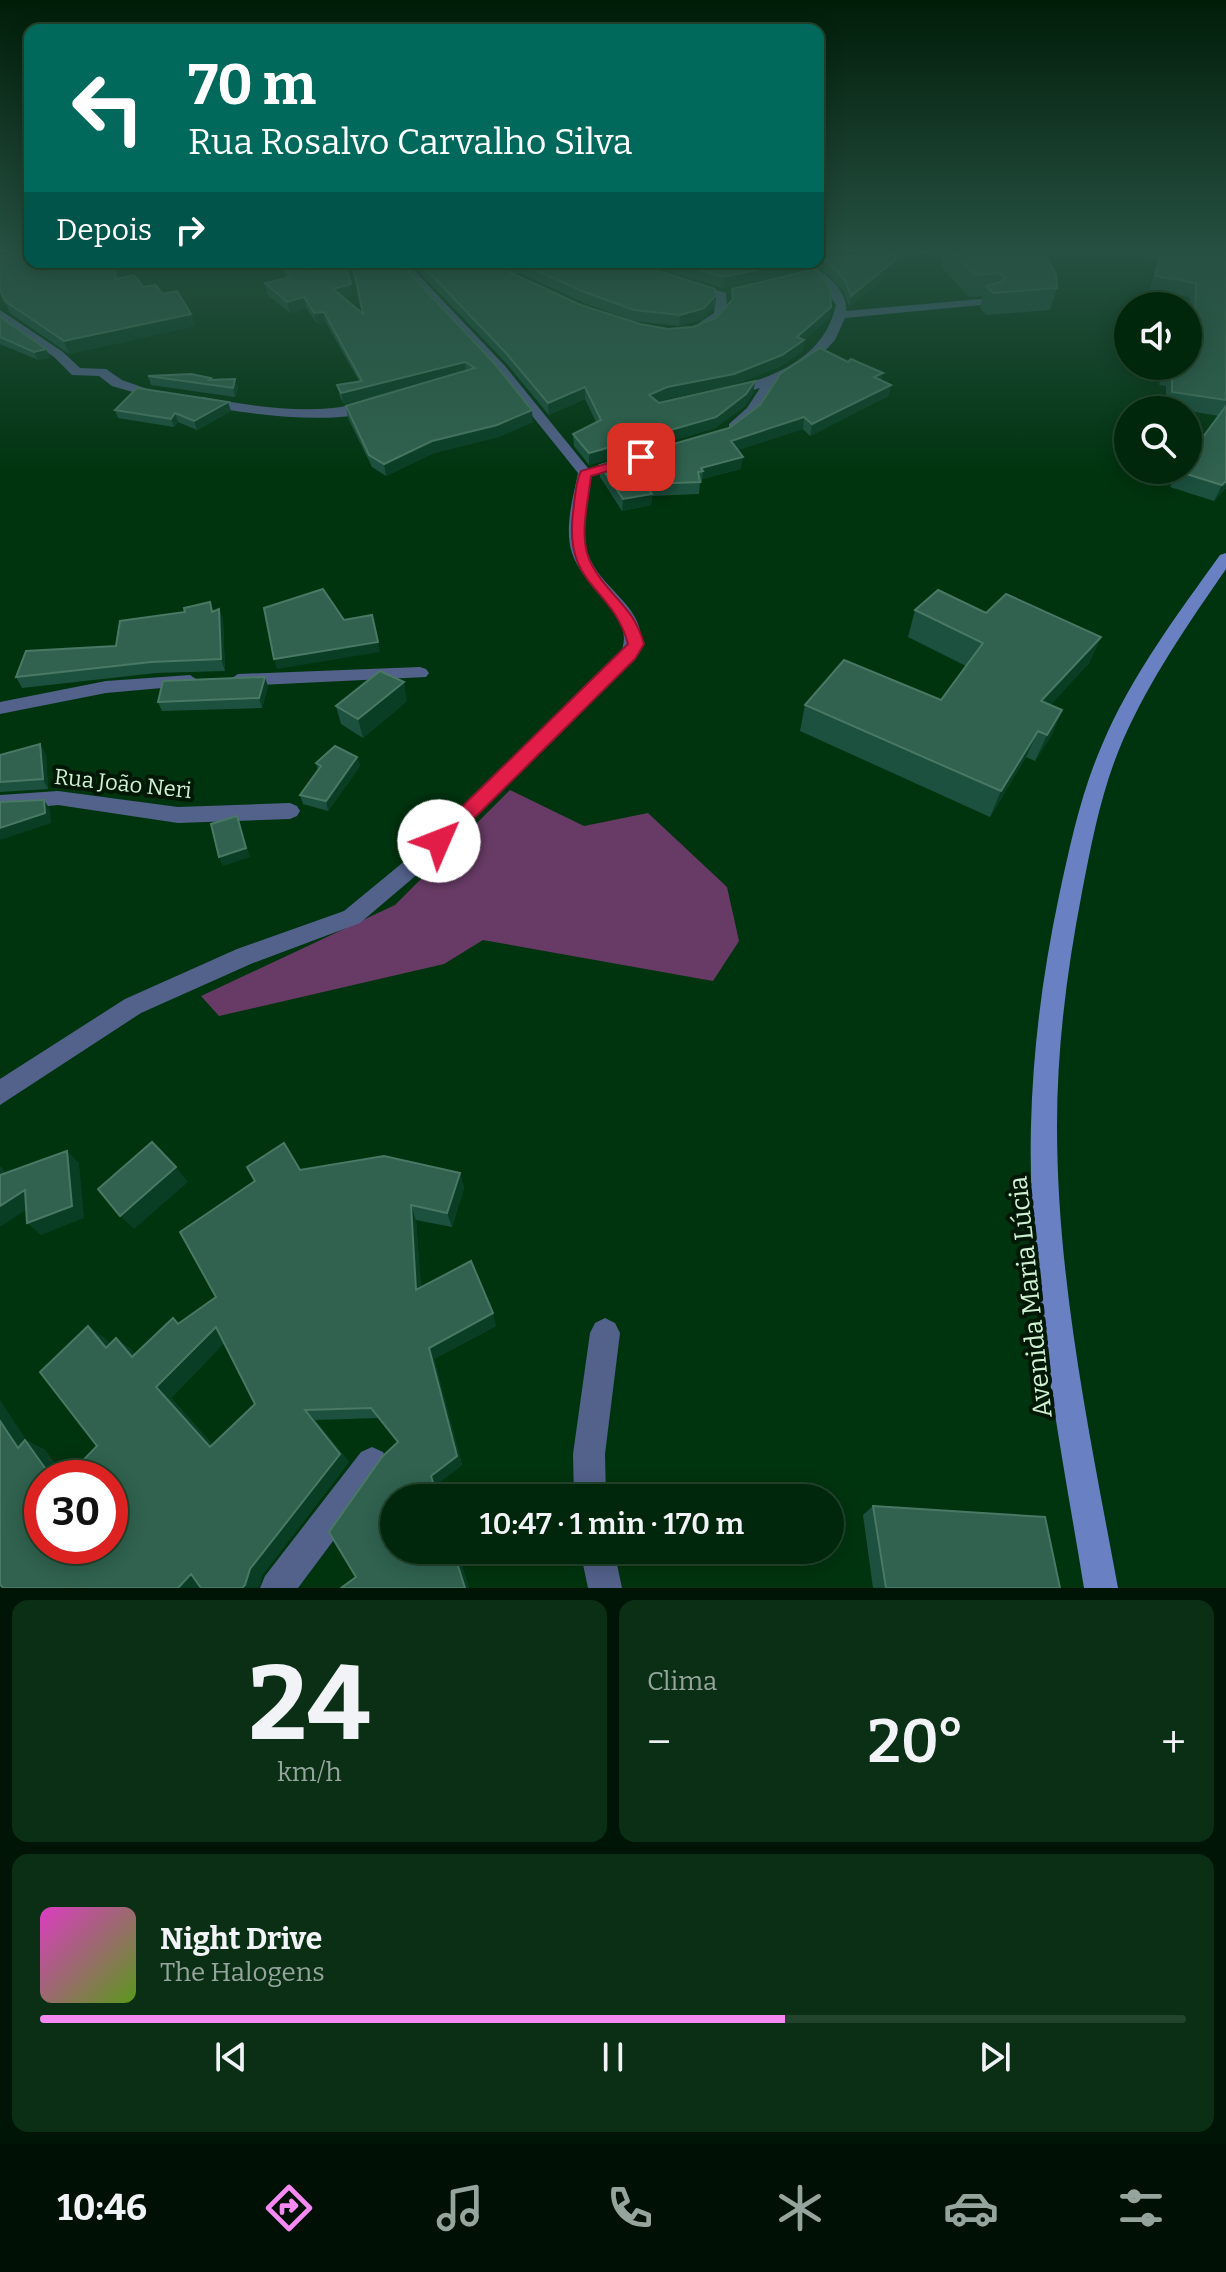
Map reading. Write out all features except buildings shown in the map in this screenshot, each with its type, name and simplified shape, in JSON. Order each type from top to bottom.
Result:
[{"type":"main road","name":"Avenida Maria Lúcia","points":[[1101,1588],[1054,1293],[1046,1173],[1046,1062],[1059,950],[1101,770],[1126,714],[1185,617],[1226,558]]},
{"type":"street","points":[[10,325],[48,344],[76,372],[102,372],[117,383],[138,391],[236,407],[307,412],[351,411],[384,403]]},
{"type":"street","points":[[0,1093],[133,1006],[245,956],[352,917],[419,861],[629,655],[636,644],[634,628],[585,567],[579,551],[578,516],[592,471],[460,325]]},
{"type":"street","points":[[689,329],[698,325]]},
{"type":"street","points":[[719,395],[772,379],[799,367],[824,344],[835,325]]},
{"type":"street","points":[[721,434],[752,411],[772,379]]},
{"type":"street","points":[[0,708],[106,687],[420,673]]},
{"type":"street","name":"Rua João Neri","points":[[0,803],[58,798],[178,815],[290,811]]},
{"type":"street","points":[[590,1484],[589,1454],[605,1333]]},
{"type":"street","points":[[277,1588],[372,1463]]},
{"type":"street","points":[[600,1564],[605,1588]]},
{"type":"shaded area","points":[[510,790],[584,826],[648,813],[727,887],[739,941],[713,981],[483,940],[444,964],[219,1016],[201,996],[395,905]]},
{"type":"route","points":[[439,841],[581,703],[636,644],[634,628],[585,567],[577,538],[585,473],[641,457]]}]
